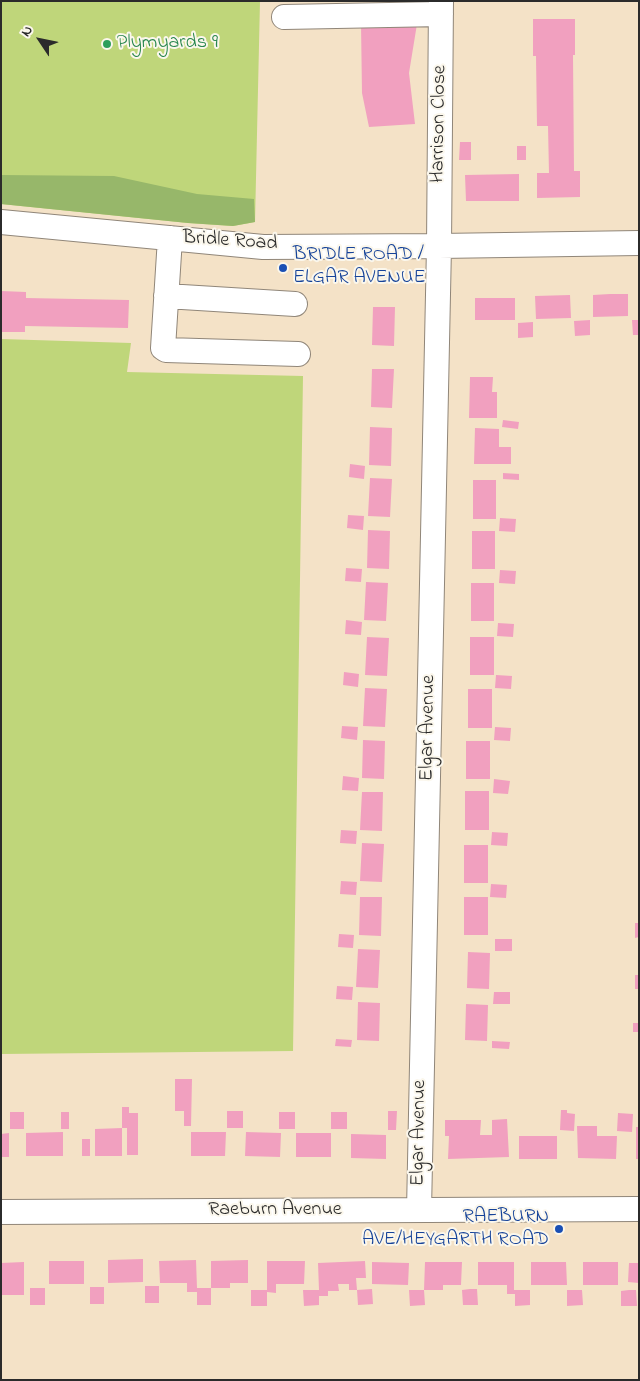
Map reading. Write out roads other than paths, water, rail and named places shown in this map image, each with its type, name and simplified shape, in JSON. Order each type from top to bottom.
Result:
[{"type":"street","points":[[284,17],[441,8]]},
{"type":"street","name":"Harrison Close","points":[[439,246],[441,8]]},
{"type":"street","name":"Bridle Road","points":[[1,222],[262,246],[639,243]]},
{"type":"street","points":[[170,238],[163,348],[166,350],[298,354]]},
{"type":"street","name":"Elgar Avenue","points":[[419,1210],[439,246]]},
{"type":"street","points":[[166,296],[295,304]]},
{"type":"street","name":"Raeburn Avenue","points":[[1,1212],[639,1209]]},
{"type":"place","name":"Plymyards 9","points":[[107,44]]},
{"type":"place","name":"BRIDLE ROAD / ELGAR AVENUE","points":[[283,268]]},
{"type":"place","name":"RAEBURN AVE/HEYGARTH ROAD","points":[[559,1229]]}]
